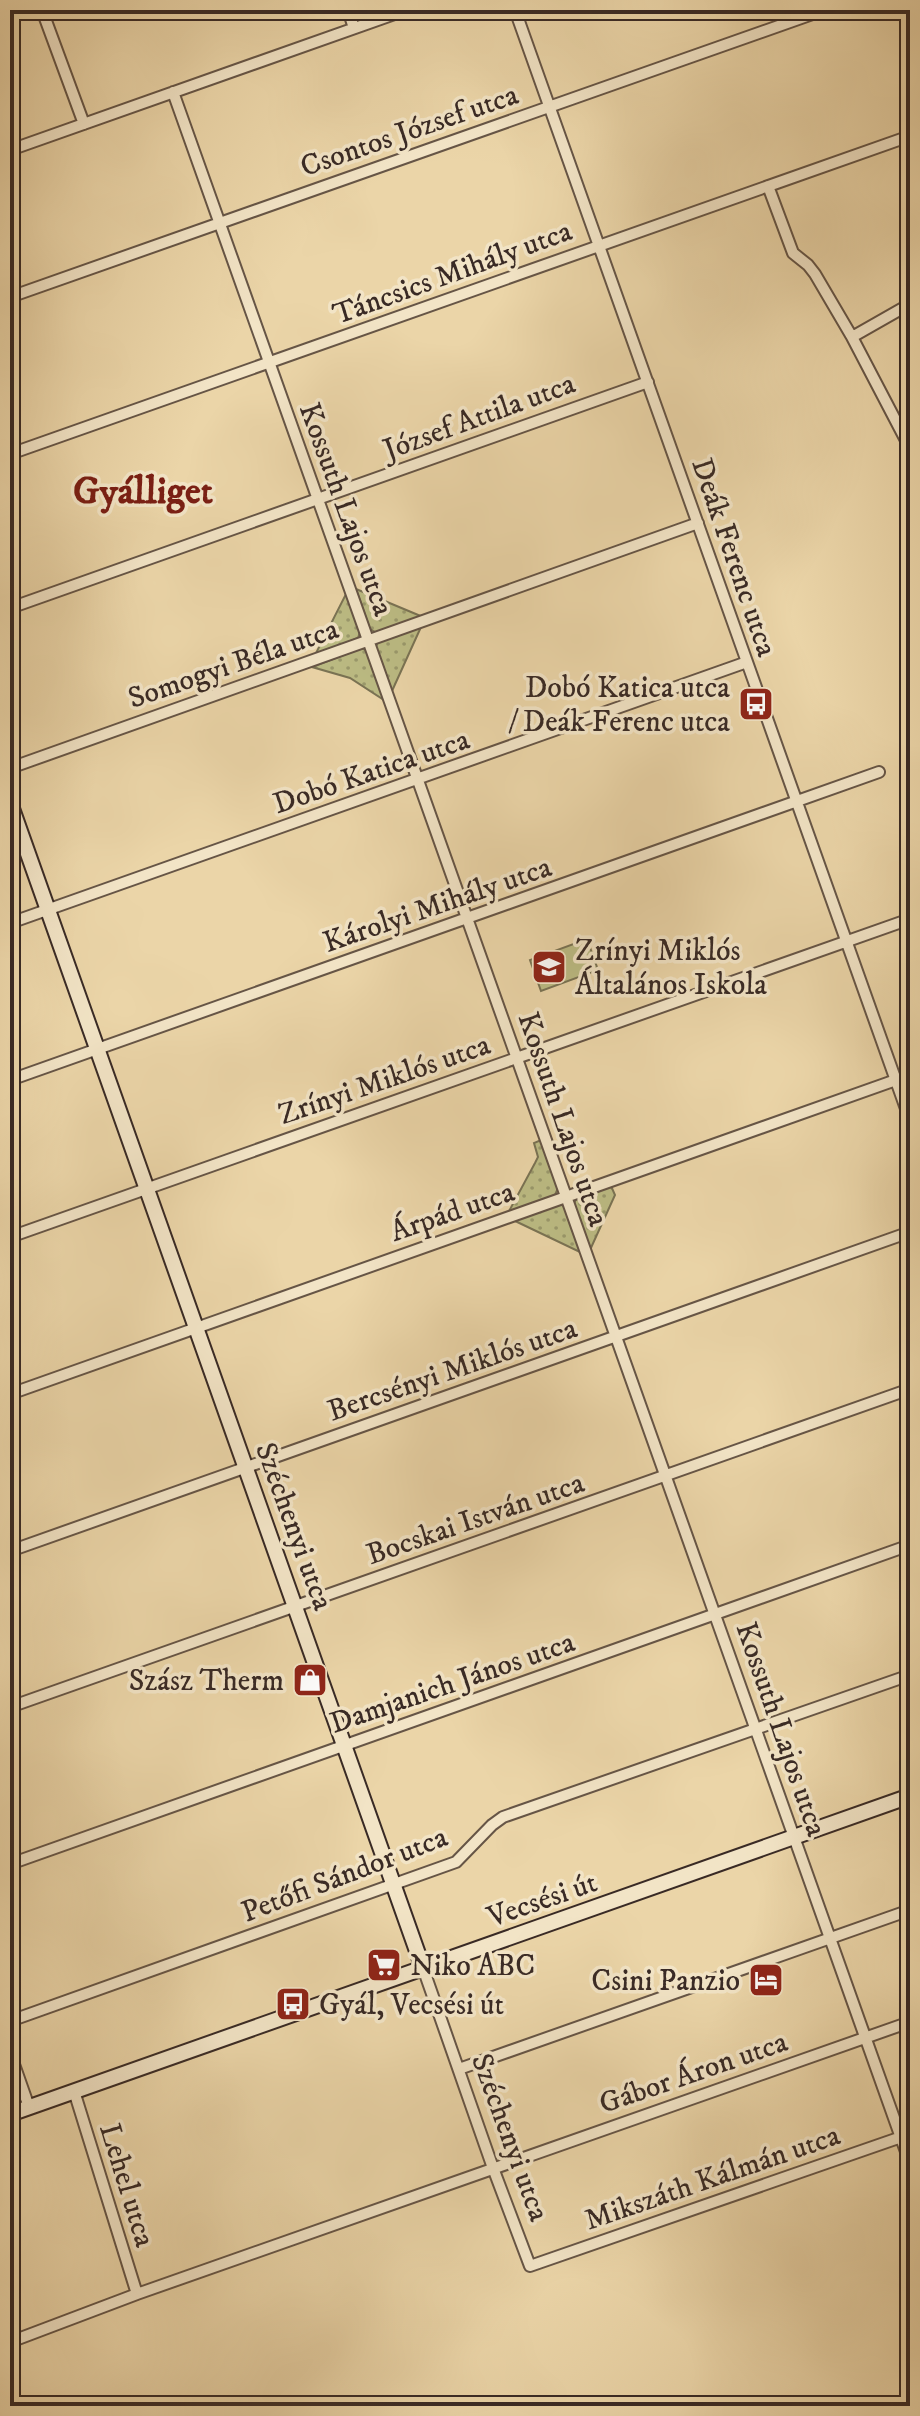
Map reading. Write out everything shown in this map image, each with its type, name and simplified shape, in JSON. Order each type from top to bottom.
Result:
[{"type":"street","points":[[42,10],[84,124]]},
{"type":"street","points":[[348,10],[354,28]]},
{"type":"street","points":[[10,150],[406,10]]},
{"type":"street","name":"Deák Ferenc utca","points":[[515,10],[910,1120]]},
{"type":"street","name":"Csontos József utca","points":[[10,297],[824,10]]},
{"type":"street","name":"Kossuth Lajos utca","points":[[173,92],[757,1729],[829,1939],[905,2135],[910,2163]]},
{"type":"street","name":"Táncsics Mihály utca","points":[[10,454],[910,136]]},
{"type":"street","points":[[768,186],[793,253],[815,274],[910,448]]},
{"type":"street","points":[[852,337],[910,304]]},
{"type":"street","name":"József Attila utca","points":[[10,608],[648,382]]},
{"type":"street","name":"Somogyi Béla utca","points":[[10,768],[698,523]]},
{"type":"street","name":"Dobó Katica utca","points":[[10,923],[747,662]]},
{"type":"street","name":"Károlyi Mihály utca","points":[[10,1080],[879,772]]},
{"type":"street","name":"Széchenyi utca","points":[[10,803],[530,2266]]},
{"type":"street","name":"Zrínyi Miklós utca","points":[[10,1237],[910,919]]},
{"type":"street","name":"Árpád utca","points":[[10,1394],[910,1075]]},
{"type":"street","name":"Bercsényi Miklós utca","points":[[10,1551],[910,1232]]},
{"type":"street","name":"Bocskai István utca","points":[[10,1707],[910,1389]]},
{"type":"street","name":"Damjanich János utca","points":[[10,1864],[910,1545]]},
{"type":"street","name":"Petőfi Sándor utca","points":[[10,2021],[456,1862],[503,1817],[910,1675]]},
{"type":"street","name":"Vecsési út","points":[[10,2114],[910,1796]]},
{"type":"street","points":[[459,2069],[910,1910]]},
{"type":"street","name":"Gábor Áron utca","points":[[10,2342],[137,2294],[910,2022]]},
{"type":"street","points":[[10,2053],[29,2107]]},
{"type":"street","name":"Lehel utca","points":[[74,2091],[137,2294]]},
{"type":"street","name":"Mikszáth Kálmán utca","points":[[530,2266],[905,2135]]},
{"type":"green space","points":[[356,589],[423,617],[377,633],[370,629]]},
{"type":"green space","points":[[347,592],[360,632],[358,638],[315,655]]},
{"type":"green space","points":[[421,627],[392,691],[376,647],[378,641]]},
{"type":"green space","points":[[362,648],[366,650],[384,700],[350,678],[312,667]]},
{"type":"green space","points":[[587,939],[598,970],[541,991],[530,960]]},
{"type":"green space","points":[[541,1140],[558,1188],[555,1195],[508,1213],[538,1157],[534,1143]]},
{"type":"green space","points":[[611,1186],[615,1195],[590,1250],[574,1204],[576,1199]]},
{"type":"green space","points":[[558,1203],[564,1206],[582,1253],[513,1220]]},
{"type":"place","name":"Dobó Katica utca / Deák Ferenc utca","points":[[756,704]]},
{"type":"place","name":"Zrínyi Miklós Általános Iskola","points":[[549,967]]},
{"type":"place","name":"Szász Therm","points":[[310,1680]]},
{"type":"place","name":"Niko ABC","points":[[384,1965]]},
{"type":"place","name":"Csini Panzio","points":[[766,1980]]},
{"type":"place","name":"Gyál, Vecsési út","points":[[293,2004]]},
{"type":"district","name":"Gyálliget","points":[[143,490]]}]
